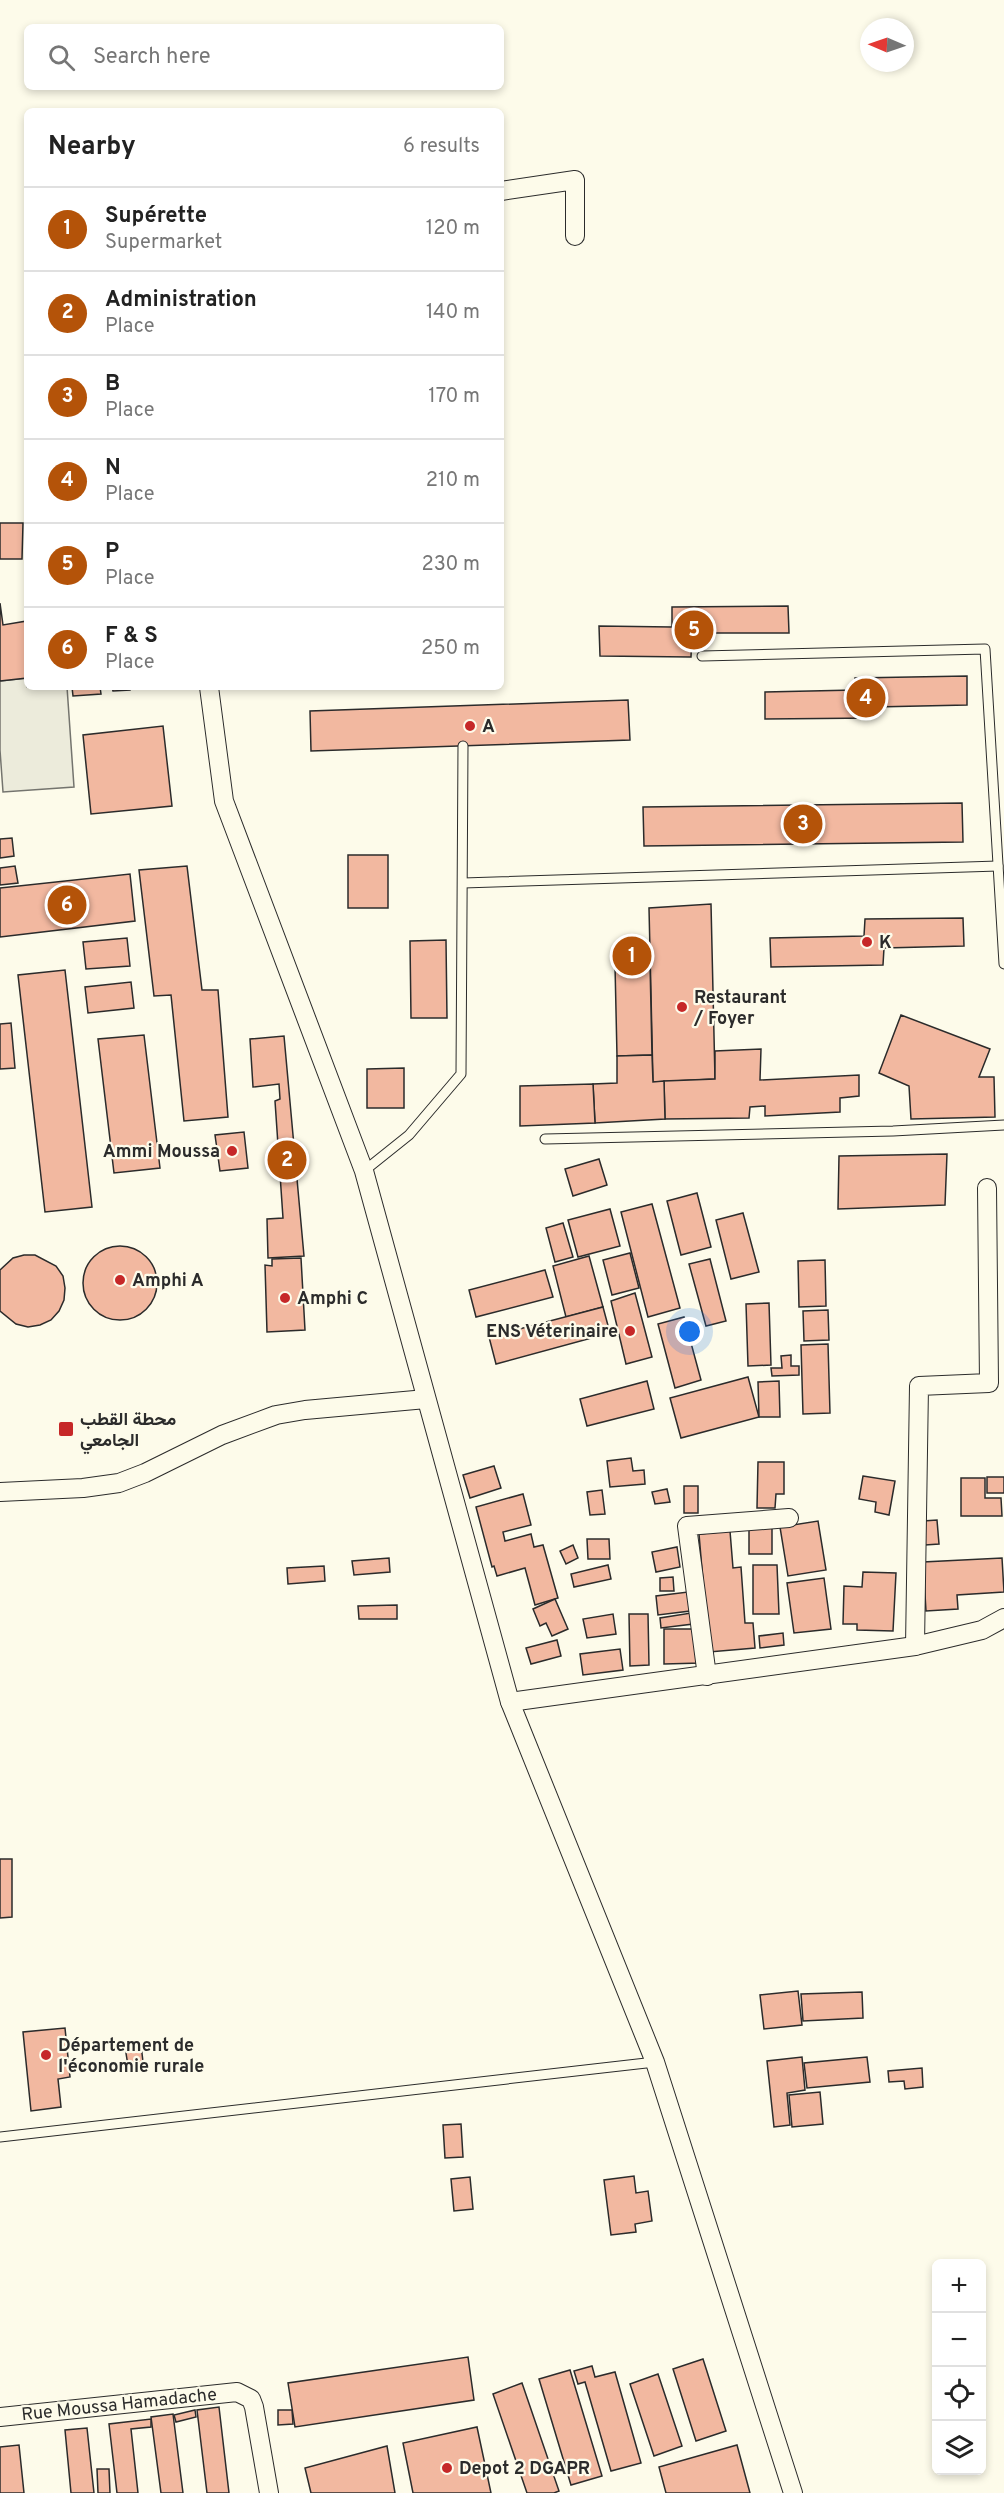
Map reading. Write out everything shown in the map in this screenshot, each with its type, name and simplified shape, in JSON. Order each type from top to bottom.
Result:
[{"type":"street","points":[[504,191],[575,180],[575,236]]},
{"type":"street","points":[[209,690],[224,801],[364,1171],[510,1702],[655,2062],[793,2493]]},
{"type":"street","points":[[915,1646],[919,1386],[989,1383],[987,1188]]},
{"type":"street","points":[[0,1492],[83,1488],[119,1483],[145,1473],[222,1435],[276,1415],[305,1410],[426,1399]]},
{"type":"street","points":[[707,1676],[687,1526],[789,1518]]},
{"type":"street","points":[[510,1702],[915,1646],[982,1630],[1004,1618]]},
{"type":"street","name":"Rue Moussa Hamadache","points":[[0,2416],[237,2392],[251,2399],[254,2407],[269,2493]]},
{"type":"lane","points":[[702,656],[985,649],[1000,861],[1004,964]]},
{"type":"lane","points":[[364,1171],[409,1135],[461,1074],[463,746]]},
{"type":"lane","points":[[463,883],[1000,861]]},
{"type":"lane","points":[[545,1139],[893,1131],[1004,1125]]},
{"type":"lane","points":[[0,2137],[655,2062]]},
{"type":"shaded area","points":[[24,678],[24,690],[67,690],[74,787],[3,792],[0,750],[0,681]]},
{"type":"building","points":[[0,523],[23,523],[22,559],[0,559]]},
{"type":"building","points":[[0,603],[3,625],[24,622],[24,678],[0,681]]},
{"type":"building","points":[[788,606],[789,633],[692,633],[691,657],[600,656],[599,626],[672,627],[672,607]]},
{"type":"building","points":[[967,676],[967,705],[874,707],[874,718],[765,719],[765,692],[855,690],[855,678]]},
{"type":"building","points":[[72,690],[100,690],[101,694],[73,696]]},
{"type":"building","name":"A","points":[[628,700],[630,740],[311,751],[310,711]]},
{"type":"building","points":[[163,726],[172,806],[91,814],[83,735]]},
{"type":"building","points":[[962,803],[963,842],[644,846],[643,807]]},
{"type":"building","points":[[12,838],[14,856],[0,858],[0,839]]},
{"type":"building","points":[[348,855],[388,855],[388,908],[348,908]]},
{"type":"building","points":[[15,866],[18,883],[0,885],[0,868]]},
{"type":"building","points":[[187,866],[202,990],[218,990],[228,1117],[184,1121],[171,995],[154,996],[139,870]]},
{"type":"building","points":[[130,874],[135,921],[0,937],[0,888]]},
{"type":"building","name":"Restaurant / Foyer","points":[[711,904],[715,1079],[653,1082],[649,908]]},
{"type":"building","name":"K","points":[[963,918],[964,946],[884,948],[883,965],[771,967],[770,938],[864,936],[865,919]]},
{"type":"building","points":[[127,938],[130,966],[86,969],[83,942]]},
{"type":"building","points":[[446,940],[447,1018],[411,1018],[410,941]]},
{"type":"building","points":[[650,947],[650,963],[615,965],[615,949]]},
{"type":"building","points":[[650,963],[652,1055],[617,1056],[615,965]]},
{"type":"building","points":[[65,970],[92,1207],[45,1212],[18,975]]},
{"type":"building","points":[[131,982],[134,1008],[88,1013],[85,987]]},
{"type":"building","points":[[901,1015],[990,1049],[979,1077],[994,1077],[995,1117],[911,1119],[909,1086],[879,1073]]},
{"type":"building","points":[[11,1023],[15,1068],[0,1069],[0,1024]]},
{"type":"building","points":[[144,1035],[160,1168],[114,1173],[98,1039]]},
{"type":"building","points":[[284,1036],[304,1256],[268,1258],[267,1219],[283,1218],[275,1101],[280,1099],[279,1084],[253,1087],[250,1039]]},
{"type":"building","points":[[761,1049],[760,1080],[859,1075],[859,1096],[840,1098],[840,1112],[765,1116],[765,1106],[750,1107],[749,1118],[665,1119],[664,1081],[715,1079],[715,1051]]},
{"type":"building","points":[[652,1055],[653,1082],[664,1081],[665,1119],[595,1123],[593,1084],[617,1083],[617,1056]]},
{"type":"building","points":[[404,1068],[404,1108],[367,1108],[367,1069]]},
{"type":"building","points":[[593,1084],[595,1123],[520,1126],[520,1086]]},
{"type":"building","name":"Ammi Moussa","points":[[244,1132],[248,1168],[220,1171],[215,1135]]},
{"type":"building","points":[[947,1154],[945,1205],[838,1209],[839,1156]]},
{"type":"building","points":[[599,1159],[607,1185],[573,1196],[565,1169]]},
{"type":"building","points":[[697,1193],[711,1247],[681,1255],[667,1201]]},
{"type":"building","points":[[652,1204],[680,1308],[648,1317],[621,1212]]},
{"type":"building","points":[[610,1209],[620,1246],[578,1257],[568,1220]]},
{"type":"building","points":[[743,1213],[759,1272],[731,1279],[716,1220]]},
{"type":"building","points":[[563,1223],[573,1257],[555,1262],[546,1228]]},
{"type":"building","name":"Amphi A","points":[[120,1246],[141,1252],[151,1262],[157,1283],[151,1304],[141,1314],[120,1320],[99,1314],[89,1304],[83,1283],[89,1262],[99,1252]]},
{"type":"building","points":[[630,1253],[639,1288],[612,1295],[603,1260]]},
{"type":"building","points":[[35,1255],[56,1266],[63,1276],[65,1288],[64,1300],[59,1311],[51,1320],[28,1327],[16,1324],[0,1311],[0,1270],[13,1258]]},
{"type":"building","points":[[589,1256],[603,1307],[566,1317],[553,1266]]},
{"type":"building","name":"Amphi C","points":[[301,1258],[305,1330],[267,1332],[265,1265],[272,1266],[272,1259]]},
{"type":"building","points":[[710,1259],[726,1321],[706,1326],[689,1264]]},
{"type":"building","points":[[825,1260],[826,1306],[799,1307],[798,1261]]},
{"type":"building","points":[[545,1270],[553,1297],[476,1317],[469,1290]]},
{"type":"building","points":[[635,1293],[652,1357],[626,1364],[611,1301]]},
{"type":"building","points":[[769,1303],[771,1365],[748,1366],[746,1304]]},
{"type":"building","points":[[603,1307],[610,1333],[496,1364],[489,1337]]},
{"type":"building","points":[[828,1310],[829,1340],[804,1341],[803,1311]]},
{"type":"building","points":[[684,1317],[701,1380],[675,1388],[658,1324]]},
{"type":"building","points":[[828,1344],[830,1413],[803,1414],[801,1345]]},
{"type":"building","points":[[791,1355],[791,1366],[799,1366],[799,1375],[772,1376],[771,1368],[782,1368],[781,1356]]},
{"type":"building","points":[[748,1377],[759,1417],[681,1438],[670,1398]]},
{"type":"building","points":[[647,1381],[654,1409],[587,1426],[580,1399]]},
{"type":"building","points":[[779,1381],[780,1417],[759,1417],[758,1382]]},
{"type":"building","points":[[631,1458],[633,1471],[644,1470],[645,1484],[610,1487],[607,1461]]},
{"type":"building","points":[[758,1462],[784,1462],[784,1494],[776,1494],[775,1508],[757,1508]]},
{"type":"building","points":[[494,1466],[501,1488],[470,1498],[463,1475]]},
{"type":"building","points":[[863,1476],[895,1481],[889,1515],[875,1512],[876,1502],[859,1499]]},
{"type":"building","points":[[987,1477],[1004,1477],[1004,1493],[987,1493]]},
{"type":"building","points":[[961,1478],[985,1478],[985,1498],[1001,1498],[1002,1516],[961,1516]]},
{"type":"building","points":[[684,1486],[698,1486],[698,1513],[684,1513]]},
{"type":"building","points":[[667,1489],[670,1502],[655,1504],[652,1492]]},
{"type":"building","points":[[602,1490],[605,1514],[590,1515],[587,1492]]},
{"type":"building","points":[[523,1494],[531,1525],[503,1532],[505,1541],[531,1534],[534,1547],[543,1545],[558,1598],[535,1605],[525,1568],[497,1576],[494,1566],[492,1567],[476,1507]]},
{"type":"building","points":[[937,1520],[939,1544],[925,1545],[923,1521]]},
{"type":"building","points":[[818,1521],[826,1570],[788,1576],[780,1527]]},
{"type":"building","points":[[749,1528],[772,1528],[772,1554],[749,1554]]},
{"type":"building","points":[[730,1531],[733,1568],[741,1567],[745,1623],[753,1623],[755,1648],[709,1652],[699,1534]]},
{"type":"building","points":[[587,1539],[609,1539],[610,1559],[588,1559]]},
{"type":"building","points":[[573,1545],[578,1558],[566,1564],[560,1551]]},
{"type":"building","points":[[677,1547],[680,1567],[656,1572],[652,1552]]},
{"type":"building","points":[[389,1558],[390,1572],[354,1575],[352,1561]]},
{"type":"building","points":[[1002,1558],[1004,1592],[957,1595],[958,1609],[926,1611],[923,1562]]},
{"type":"building","points":[[608,1565],[611,1579],[574,1587],[571,1574]]},
{"type":"building","points":[[753,1565],[777,1565],[779,1614],[753,1614]]},
{"type":"building","points":[[324,1566],[325,1581],[288,1584],[287,1568]]},
{"type":"building","points":[[863,1572],[896,1573],[893,1631],[857,1630],[857,1624],[843,1624],[844,1586],[862,1587]]},
{"type":"building","points":[[673,1577],[674,1591],[660,1591],[660,1578]]},
{"type":"building","points":[[824,1578],[831,1629],[794,1633],[787,1583]]},
{"type":"building","points":[[688,1592],[690,1611],[658,1615],[656,1596]]},
{"type":"building","points":[[555,1599],[568,1629],[552,1636],[546,1623],[540,1626],[533,1609]]},
{"type":"building","points":[[397,1605],[397,1619],[359,1619],[358,1606]]},
{"type":"building","points":[[691,1613],[693,1624],[661,1628],[660,1618]]},
{"type":"building","points":[[613,1614],[616,1634],[587,1638],[583,1619]]},
{"type":"building","points":[[629,1614],[648,1614],[649,1665],[630,1666]]},
{"type":"building","points":[[664,1629],[701,1629],[701,1663],[664,1664]]},
{"type":"building","points":[[783,1633],[784,1645],[760,1648],[759,1636]]},
{"type":"building","points":[[557,1640],[561,1656],[531,1664],[526,1648]]},
{"type":"building","points":[[620,1649],[623,1670],[583,1675],[580,1654]]},
{"type":"building","points":[[0,1859],[12,1859],[12,1917],[0,1918]]},
{"type":"building","points":[[798,1991],[802,2025],[764,2029],[760,1995]]},
{"type":"building","points":[[862,1992],[863,2018],[803,2021],[801,1994]]},
{"type":"building","name":"Département de l'économie rurale","points":[[65,2028],[70,2077],[58,2079],[61,2107],[31,2111],[23,2032]]},
{"type":"building","points":[[141,2045],[144,2070],[129,2072],[125,2047]]},
{"type":"building","points":[[802,2057],[805,2090],[787,2093],[790,2125],[774,2127],[767,2061]]},
{"type":"building","points":[[867,2057],[870,2082],[807,2088],[804,2063]]},
{"type":"building","points":[[922,2068],[923,2087],[905,2089],[904,2081],[889,2082],[888,2071]]},
{"type":"building","points":[[820,2092],[823,2124],[792,2127],[789,2095]]},
{"type":"building","points":[[461,2124],[463,2157],[445,2158],[443,2125]]},
{"type":"building","points":[[634,2176],[636,2193],[648,2191],[652,2221],[635,2224],[636,2232],[611,2235],[604,2180]]},
{"type":"building","points":[[470,2177],[473,2209],[454,2211],[451,2179]]},
{"type":"building","points":[[468,2357],[474,2400],[295,2427],[288,2383]]},
{"type":"building","points":[[703,2359],[726,2431],[696,2441],[673,2369]]},
{"type":"building","points":[[592,2366],[595,2377],[615,2372],[641,2463],[611,2471],[585,2382],[578,2384],[574,2371]]},
{"type":"building","points":[[570,2370],[602,2476],[571,2485],[539,2379]]},
{"type":"building","points":[[658,2374],[682,2446],[654,2456],[630,2384]]},
{"type":"building","points":[[522,2383],[559,2491],[554,2493],[527,2493],[493,2394]]},
{"type":"building","points":[[219,2407],[229,2493],[207,2493],[197,2410]]},
{"type":"building","points":[[195,2410],[196,2417],[176,2422],[174,2415]]},
{"type":"building","points":[[278,2410],[292,2410],[293,2424],[278,2425]]},
{"type":"building","points":[[173,2414],[183,2493],[161,2493],[151,2417]]},
{"type":"building","points":[[151,2419],[151,2427],[131,2429],[138,2493],[117,2493],[109,2424]]},
{"type":"building","name":"Depot 2 DGAPR","points":[[477,2427],[491,2493],[413,2493],[403,2443]]},
{"type":"building","points":[[87,2428],[94,2493],[71,2493],[65,2430]]},
{"type":"building","points":[[19,2445],[24,2493],[0,2493],[0,2447]]},
{"type":"building","points":[[737,2445],[750,2493],[666,2493],[659,2467]]},
{"type":"building","points":[[387,2446],[395,2493],[311,2493],[305,2468]]},
{"type":"building","points":[[97,2469],[109,2469],[110,2493],[98,2493]]},
{"type":"place","name":"P","points":[[694,630]]},
{"type":"place","name":"N","points":[[866,698]]},
{"type":"place","name":"A","points":[[470,726]]},
{"type":"place","name":"B","points":[[803,824]]},
{"type":"place","name":"F & S","points":[[67,905]]},
{"type":"place","name":"K","points":[[867,942]]},
{"type":"place","name":"Supérette","points":[[632,956]]},
{"type":"place","name":"Restaurant / Foyer","points":[[682,1007]]},
{"type":"place","name":"Ammi Moussa","points":[[232,1151]]},
{"type":"place","name":"Administration","points":[[287,1160]]},
{"type":"place","name":"Amphi A","points":[[120,1280]]},
{"type":"place","name":"Amphi C","points":[[285,1298]]},
{"type":"place","name":"ENS Véterinaire","points":[[630,1331]]},
{"type":"place","name":"محطة القطب الجامعي","points":[[66,1429]]},
{"type":"place","name":"Département de l'économie rurale","points":[[46,2055]]},
{"type":"place","name":"Depot 2 DGAPR","points":[[447,2468]]}]
